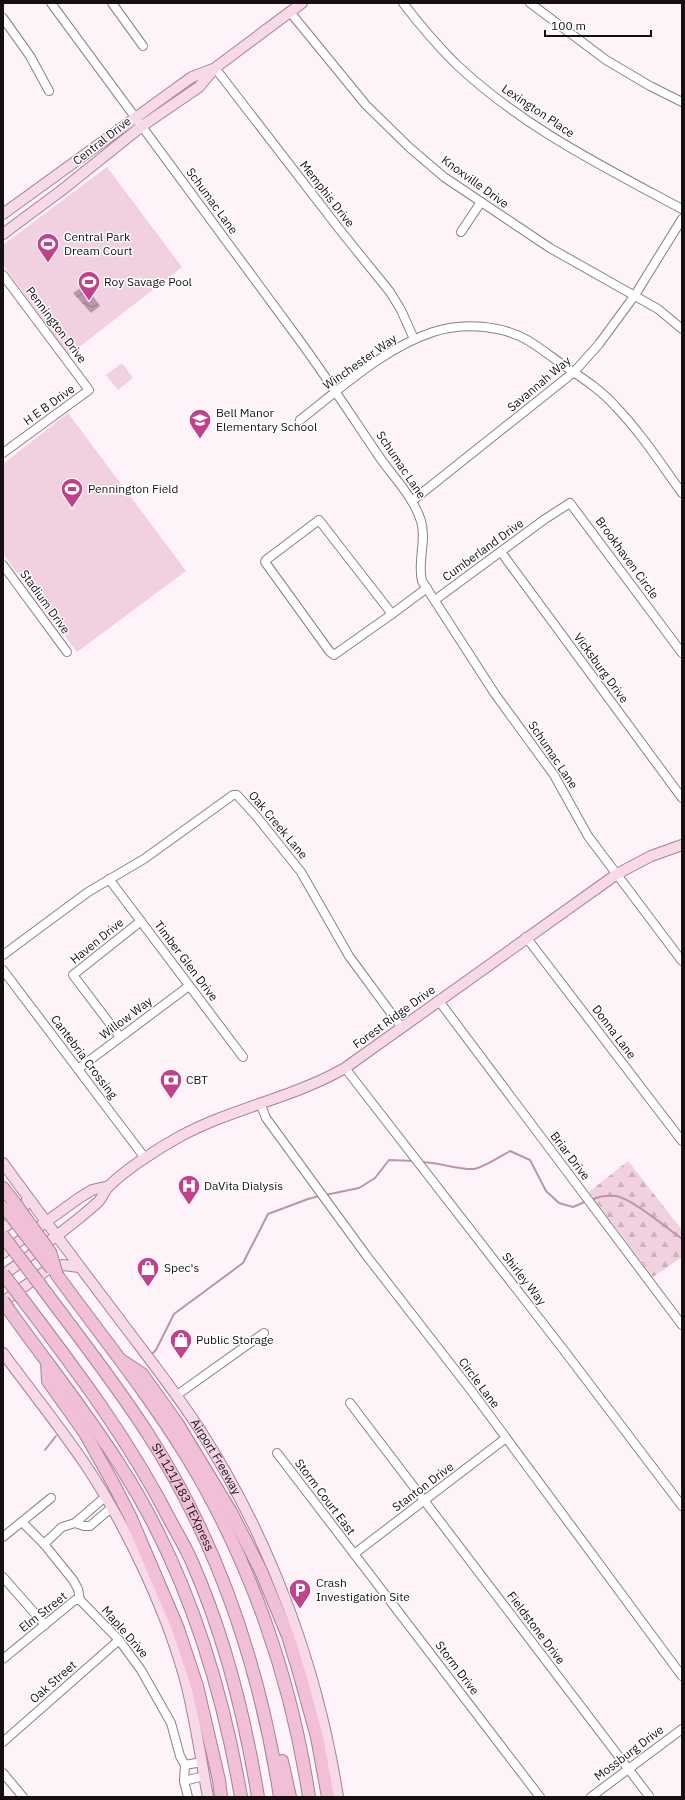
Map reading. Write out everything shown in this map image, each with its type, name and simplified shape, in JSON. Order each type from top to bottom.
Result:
[{"type":"highway","name":"Airport Freeway","points":[[3,1188],[8,1205],[158,1414],[186,1455],[210,1499],[242,1564],[262,1612],[300,1745],[309,1797]]},
{"type":"highway","name":"SH 121/183 TEXpress","points":[[3,1236],[128,1404],[169,1468],[203,1534],[233,1605],[245,1640],[265,1714],[280,1797]]},
{"type":"highway","name":"SH 121/183 TEXpress","points":[[3,1274],[92,1391],[123,1437],[150,1481],[192,1561],[208,1602],[230,1667],[246,1733],[258,1797]]},
{"type":"highway","points":[[5,1304],[88,1417],[122,1468],[145,1507],[174,1566],[205,1644],[219,1693],[241,1797]]},
{"type":"highway","points":[[118,1359],[142,1374],[177,1423],[231,1512],[261,1571],[288,1636],[299,1672],[317,1737],[328,1797]]},
{"type":"highway","points":[[48,1362],[48,1381],[85,1433],[130,1516],[177,1626],[197,1686],[219,1780],[221,1797]]},
{"type":"highway","points":[[265,1714],[279,1747],[290,1797]]},
{"type":"main road","name":"Central Drive","points":[[3,234],[62,190],[142,126],[199,87],[215,68],[302,3]]},
{"type":"main road","name":"Central Drive","points":[[3,214],[192,77],[215,68]]},
{"type":"main road","name":"Forest Ridge Drive","points":[[3,1274],[57,1237],[99,1201],[109,1186],[145,1158],[179,1137],[203,1125],[304,1088],[345,1068],[526,937],[617,874],[659,853],[682,845]]},
{"type":"main road","name":"Airport Freeway","points":[[3,1163],[79,1267],[177,1395],[228,1476],[253,1525],[275,1574],[306,1656],[322,1716],[338,1797]]},
{"type":"main road","name":"Forest Ridge Drive","points":[[3,1253],[92,1190],[109,1186]]},
{"type":"main road","points":[[3,1228],[20,1216],[28,1198]]},
{"type":"main road","points":[[5,1304],[51,1268],[63,1265],[79,1267]]},
{"type":"main road","points":[[3,1353],[88,1468],[112,1508],[146,1578],[169,1632],[186,1685],[198,1734],[208,1797]]},
{"type":"street","name":"Schumac Lane","points":[[50,3],[337,392],[376,452],[412,502],[422,523],[424,545],[420,575],[427,588],[495,694],[554,775],[588,836],[682,961]]},
{"type":"street","points":[[112,3],[143,46]]},
{"type":"street","name":"Lexington Place","points":[[403,3],[422,27],[455,63],[499,100],[537,128],[583,156],[682,208]]},
{"type":"street","points":[[530,3],[606,60],[650,86],[682,102]]},
{"type":"street","name":"Knoxville Drive","points":[[290,12],[352,90],[410,148],[444,177],[550,248],[658,309],[682,329]]},
{"type":"street","points":[[3,18],[30,56],[49,91]]},
{"type":"street","name":"Memphis Drive","points":[[215,68],[340,230],[390,292],[401,310],[414,339]]},
{"type":"street","points":[[461,232],[481,202]]},
{"type":"street","name":"Savannah Way","points":[[412,502],[574,372],[598,344],[635,295],[682,219]]},
{"type":"street","name":"Pennington Drive","points":[[3,275],[89,390]]},
{"type":"street","name":"Winchester Way","points":[[300,420],[384,356],[414,339],[433,332],[454,327],[485,327],[528,340],[603,394],[616,406],[682,493]]},
{"type":"street","name":"H E B Drive","points":[[3,453],[89,390]]},
{"type":"street","name":"Brookhaven Circle","points":[[545,519],[568,503],[572,505],[682,653]]},
{"type":"street","name":"Cumberland Drive","points":[[435,600],[545,519]]},
{"type":"street","points":[[392,614],[319,520],[266,560],[266,565],[330,652],[334,655],[392,614],[427,588]]},
{"type":"street","name":"Vicksburg Drive","points":[[501,552],[682,798]]},
{"type":"street","name":"Stadium Drive","points":[[3,565],[67,652]]},
{"type":"street","name":"Oak Creek Lane","points":[[3,955],[88,892],[144,859],[233,794],[237,795],[257,816],[301,872],[349,956],[402,1028]]},
{"type":"street","name":"Timber Glen Drive","points":[[109,879],[243,1057]]},
{"type":"street","name":"Haven Drive","points":[[120,1037],[73,975],[141,921]]},
{"type":"street","name":"Donna Lane","points":[[526,937],[682,1141]]},
{"type":"street","name":"Cantebria Crossing","points":[[3,970],[145,1158]]},
{"type":"street","name":"Willow Way","points":[[78,1069],[189,986]]},
{"type":"street","name":"Briar Drive","points":[[438,1001],[682,1325]]},
{"type":"street","name":"Shirley Way","points":[[345,1068],[422,1166],[682,1506]]},
{"type":"street","name":"Circle Lane","points":[[260,1103],[266,1118],[320,1192],[506,1438],[682,1676]]},
{"type":"street","points":[[177,1395],[264,1333]]},
{"type":"street","name":"Fieldstone Drive","points":[[350,1403],[649,1796]]},
{"type":"street","name":"Stanton Drive","points":[[354,1554],[506,1438]]},
{"type":"street","name":"Storm Court East","points":[[277,1453],[354,1554]]},
{"type":"street","points":[[44,1544],[62,1527],[75,1523],[105,1497]]},
{"type":"street","points":[[3,1537],[51,1498]]},
{"type":"street","points":[[75,1523],[90,1526],[112,1508]]},
{"type":"street","name":"Maple Drive","points":[[22,1522],[44,1544],[73,1580],[78,1589],[80,1600],[119,1640],[141,1670],[171,1723],[180,1756],[185,1765],[184,1781],[188,1797]]},
{"type":"street","name":"Storm Drive","points":[[354,1554],[540,1797]]},
{"type":"street","points":[[3,1577],[45,1625]]},
{"type":"street","name":"Elm Street","points":[[3,1659],[75,1600],[80,1600]]},
{"type":"street","name":"Oak Street","points":[[3,1742],[119,1640]]},
{"type":"street","name":"Mossburg Drive","points":[[591,1797],[682,1729]]},
{"type":"street","points":[[185,1765],[202,1762]]},
{"type":"street","points":[[3,1773],[23,1797]]},
{"type":"street","points":[[184,1781],[204,1776]]},
{"type":"green space","points":[[107,167],[182,267],[69,355],[3,265],[3,245]]},
{"type":"green space","points":[[122,363],[133,378],[118,390],[106,375]]},
{"type":"green space","name":"Pennington Field","points":[[68,413],[186,571],[77,652],[3,554],[3,464]]},
{"type":"green space","points":[[628,1161],[682,1230],[682,1257],[653,1277],[589,1192]]},
{"type":"water","points":[[85,285],[100,306],[91,313],[73,293]]},
{"type":"waterway","points":[[421,1162],[474,1169],[487,1164],[510,1151],[530,1160],[546,1191],[559,1203],[573,1207],[587,1201]]},
{"type":"waterway","points":[[325,1195],[359,1188],[375,1178],[389,1160],[415,1161]]},
{"type":"waterway","points":[[153,1353],[156,1350],[174,1314],[243,1263],[268,1214],[319,1196]]},
{"type":"waterway","points":[[591,1200],[606,1196],[623,1198],[640,1208],[682,1239]]},
{"type":"waterway","points":[[45,1450],[56,1436]]},
{"type":"place","name":"Central Park Dream Court","points":[[48,264]]},
{"type":"place","name":"Roy Savage Pool","points":[[89,302]]},
{"type":"place","name":"Bell Manor Elementary School","points":[[200,440]]},
{"type":"place","name":"Pennington Field","points":[[72,508]]},
{"type":"place","name":"CBT","points":[[171,1100]]},
{"type":"place","name":"DaVita Dialysis","points":[[189,1206]]},
{"type":"place","name":"Spec's","points":[[148,1288]]},
{"type":"place","name":"Public Storage","points":[[181,1360]]},
{"type":"place","name":"Crash Investigation Site","points":[[300,1610]]}]
